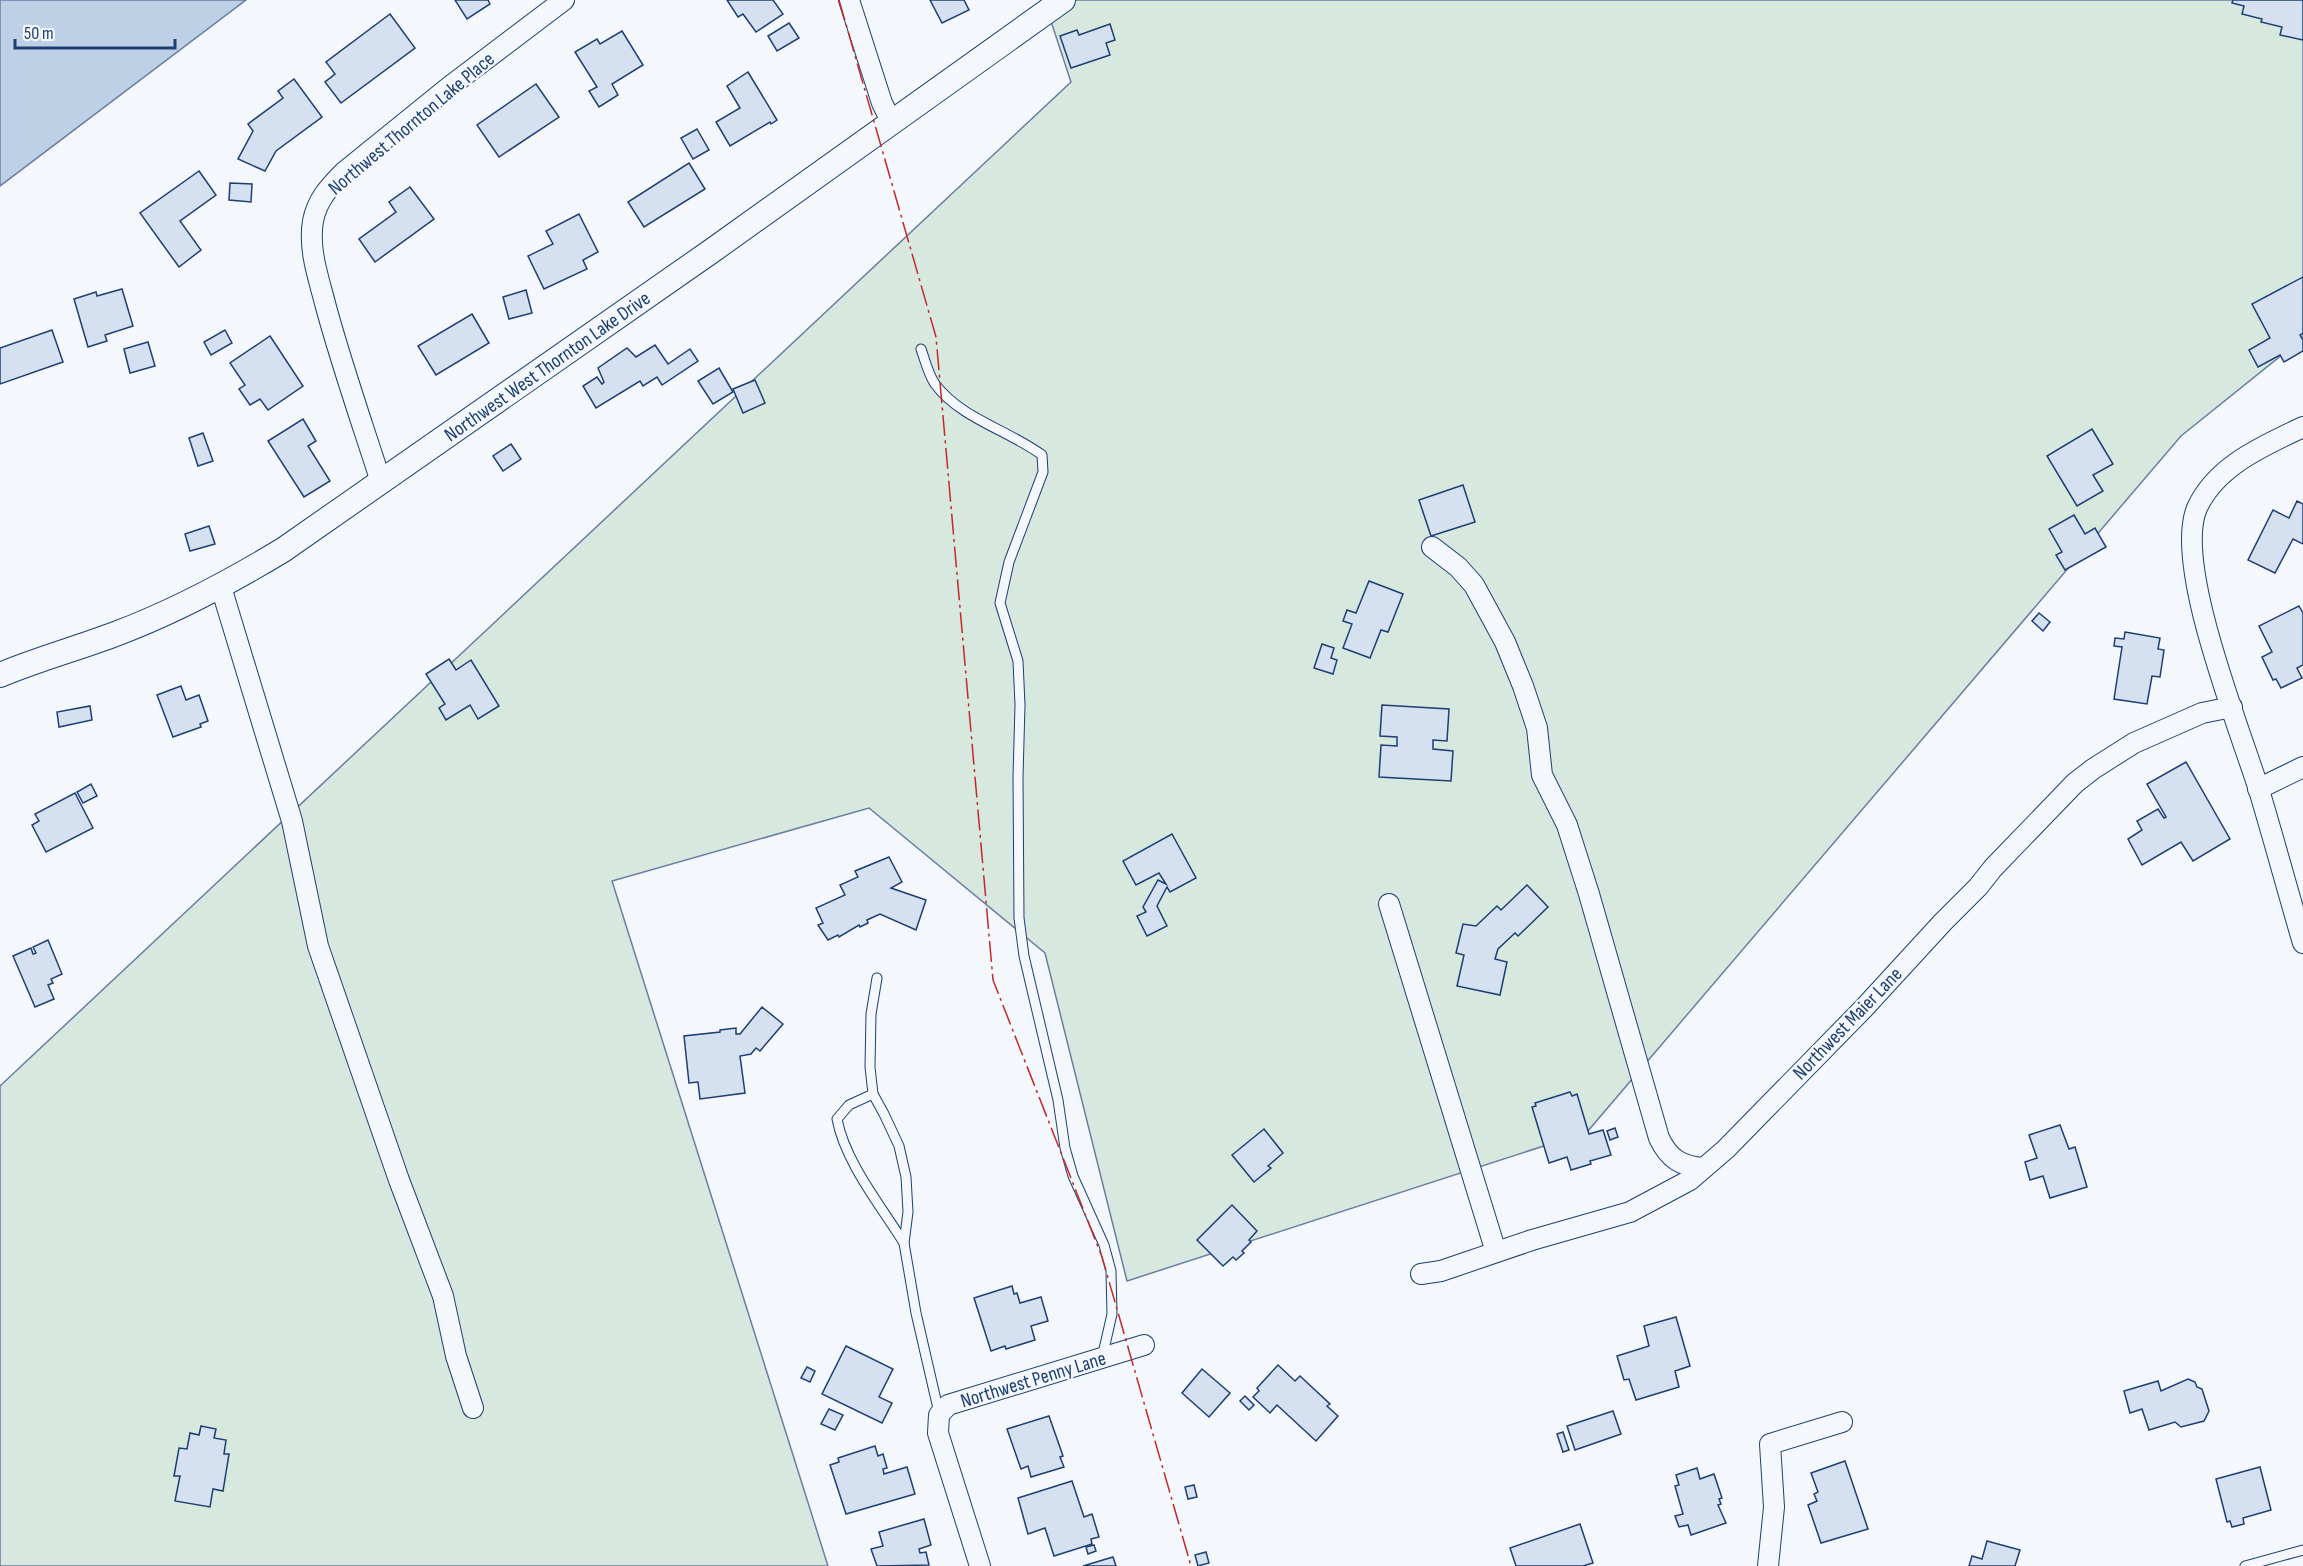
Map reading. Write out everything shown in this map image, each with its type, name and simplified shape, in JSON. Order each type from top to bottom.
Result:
[{"type":"street","name":"Northwest Thornton Lake Place","points":[[381,482],[334,335],[314,263],[311,237],[316,209],[329,188],[344,172],[449,87],[564,0]]},
{"type":"street","points":[[849,0],[882,103],[891,121]]},
{"type":"street","name":"Northwest West Thornton Lake Drive","points":[[0,675],[119,633],[221,587],[283,550],[713,250],[1063,0]]},
{"type":"street","points":[[2303,427],[2233,464],[2211,484],[2196,511],[2192,537],[2196,582],[2210,638],[2258,789],[2303,943]]},
{"type":"street","points":[[1432,547],[1458,567],[1474,585],[1505,642],[1537,728],[1542,776],[1567,825],[1589,894],[1659,1138],[1671,1158],[1682,1164],[1703,1168]]},
{"type":"street","points":[[221,587],[292,821],[318,946],[442,1296],[456,1356],[473,1408]]},
{"type":"street","name":"Northwest Maier Lane","points":[[1421,1274],[1441,1271],[1630,1212],[1671,1191],[1726,1149],[1864,1008],[1943,921],[2075,783],[2134,743],[2202,713],[2232,707]]},
{"type":"street","points":[[2258,789],[2303,767]]},
{"type":"street","points":[[1389,904],[1496,1252]]},
{"type":"street","name":"Northwest Penny Lane","points":[[980,1566],[938,1433],[939,1415],[948,1405],[1144,1345]]},
{"type":"street","points":[[1768,1566],[1774,1507],[1770,1444],[1842,1422]]},
{"type":"lane","points":[[921,349],[933,381],[949,401],[1023,441],[1042,455],[1043,472],[1009,562],[1000,603],[1018,661],[1020,705],[1019,918],[1024,956],[1058,1100],[1065,1148],[1073,1176],[1104,1245],[1111,1271],[1112,1314],[1102,1358]]},
{"type":"lane","points":[[877,978],[871,1014],[870,1066],[873,1094],[899,1146],[906,1177],[908,1212],[904,1243],[916,1313],[939,1415]]},
{"type":"lane","points":[[873,1094],[849,1105],[837,1119],[841,1138],[904,1243]]},
{"type":"lane","points":[[2245,1566],[2303,1550]]},
{"type":"shaded area","points":[[1044,0],[2244,0],[2303,31],[2303,338],[2181,436],[1587,1132],[1127,1281],[1045,953],[869,808],[612,881],[828,1566],[0,1566],[0,1086],[1071,82]]},
{"type":"water","points":[[0,0],[246,0],[0,186]]},
{"type":"building","points":[[455,0],[488,0],[490,4],[467,19]]},
{"type":"building","points":[[727,0],[773,0],[783,14],[756,32],[743,14],[738,17]]},
{"type":"building","points":[[930,0],[964,0],[969,10],[942,23]]},
{"type":"building","points":[[2233,0],[2303,0],[2303,40],[2280,35],[2282,27],[2242,14],[2244,6],[2232,3]]},
{"type":"building","points":[[390,14],[415,48],[341,103],[325,82],[335,74],[326,62]]},
{"type":"building","points":[[789,23],[799,38],[777,51],[768,36]]},
{"type":"building","points":[[1110,24],[1115,40],[1106,43],[1110,55],[1071,68],[1060,36],[1077,30],[1079,35]]},
{"type":"building","points":[[622,31],[643,65],[612,84],[618,95],[599,107],[589,91],[597,87],[575,52],[597,39],[600,44]]},
{"type":"building","points":[[748,72],[777,120],[730,146],[716,122],[740,108],[727,86]]},
{"type":"building","points":[[294,79],[322,117],[276,151],[265,171],[238,159],[253,131],[248,124],[283,98],[278,91]]},
{"type":"building","points":[[536,84],[559,117],[499,157],[477,125]]},
{"type":"building","points":[[697,129],[709,150],[693,159],[681,138]]},
{"type":"building","points":[[689,163],[705,189],[644,227],[628,202]]},
{"type":"building","points":[[199,171],[216,195],[180,221],[201,250],[179,267],[140,213]]},
{"type":"building","points":[[230,183],[252,184],[251,202],[229,200]]},
{"type":"building","points":[[410,187],[434,219],[375,262],[359,239],[396,212],[389,202]]},
{"type":"building","points":[[579,214],[598,252],[583,260],[587,269],[544,289],[528,256],[553,244],[546,231]]},
{"type":"building","points":[[2303,277],[2303,333],[2300,335],[2303,340],[2303,351],[2284,362],[2280,355],[2258,367],[2249,350],[2270,338],[2252,304]]},
{"type":"building","points":[[122,289],[133,326],[105,335],[107,341],[88,347],[74,299],[96,292],[97,296]]},
{"type":"building","points":[[526,290],[532,313],[509,319],[503,297]]},
{"type":"building","points":[[472,314],[489,343],[436,375],[418,346]]},
{"type":"building","points":[[52,330],[63,362],[0,384],[0,348]]},
{"type":"building","points":[[225,330],[232,343],[211,355],[204,342]]},
{"type":"building","points":[[270,336],[303,386],[268,410],[260,399],[250,405],[239,389],[245,385],[230,363]]},
{"type":"building","points":[[148,342],[155,366],[130,373],[124,349]]},
{"type":"building","points":[[655,345],[668,364],[690,349],[698,361],[662,385],[657,377],[643,386],[640,381],[596,408],[583,386],[597,377],[602,384],[604,382],[598,368],[627,348],[636,357]]},
{"type":"building","points":[[719,368],[733,392],[713,404],[698,381]]},
{"type":"building","points":[[755,380],[765,403],[743,413],[733,389]]},
{"type":"building","points":[[303,419],[316,441],[308,446],[330,481],[304,497],[268,441]]},
{"type":"building","points":[[2092,429],[2113,464],[2093,475],[2103,491],[2077,506],[2047,456]]},
{"type":"building","points":[[203,433],[213,461],[198,466],[189,438]]},
{"type":"building","points":[[511,444],[521,459],[503,471],[493,456]]},
{"type":"building","points":[[1463,485],[1475,522],[1431,536],[1419,500]]},
{"type":"building","points":[[2297,501],[2303,504],[2303,544],[2293,539],[2275,573],[2248,560],[2273,510],[2289,518]]},
{"type":"building","points":[[2074,515],[2085,534],[2095,528],[2106,547],[2065,570],[2056,555],[2062,552],[2049,529]]},
{"type":"building","points":[[209,526],[215,544],[190,551],[185,534]]},
{"type":"building","points":[[1369,581],[1403,594],[1388,632],[1381,630],[1370,658],[1343,648],[1352,624],[1343,621],[1347,610],[1356,613]]},
{"type":"building","points":[[2299,606],[2303,613],[2303,665],[2297,668],[2302,678],[2281,688],[2276,679],[2273,680],[2262,657],[2272,652],[2259,626]]},
{"type":"building","points":[[2039,613],[2050,622],[2043,631],[2032,621]]},
{"type":"building","points":[[2125,632],[2160,638],[2158,649],[2164,650],[2160,677],[2152,676],[2147,704],[2114,699],[2122,647],[2114,646],[2115,638],[2124,639]]},
{"type":"building","points":[[1322,644],[1334,648],[1331,658],[1337,660],[1333,674],[1314,668]]},
{"type":"building","points":[[449,659],[456,670],[471,660],[499,706],[478,719],[470,705],[446,720],[439,708],[445,704],[426,674]]},
{"type":"building","points":[[181,686],[186,700],[199,695],[208,721],[200,724],[201,727],[173,737],[157,695]]},
{"type":"building","points":[[1382,705],[1449,709],[1447,741],[1433,740],[1433,749],[1453,751],[1451,781],[1379,777],[1381,745],[1397,746],[1397,737],[1380,736]]},
{"type":"building","points":[[90,706],[92,720],[59,727],[57,712]]},
{"type":"building","points":[[2186,762],[2230,839],[2193,861],[2181,842],[2142,865],[2128,839],[2142,830],[2137,821],[2158,809],[2164,818],[2166,817],[2147,784]]},
{"type":"building","points":[[91,784],[97,796],[83,803],[77,792]]},
{"type":"building","points":[[75,793],[93,828],[46,852],[32,825],[39,821],[35,814]]},
{"type":"building","points":[[1172,834],[1196,878],[1170,892],[1167,887],[1157,906],[1167,926],[1147,936],[1137,916],[1146,912],[1143,907],[1158,880],[1166,884],[1159,873],[1136,885],[1123,861]]},
{"type":"building","points":[[889,857],[902,882],[891,888],[926,900],[916,930],[880,914],[867,920],[868,923],[860,927],[859,925],[839,937],[838,935],[828,940],[818,925],[823,923],[816,908],[845,895],[840,885],[858,877],[855,871]]},
{"type":"building","points":[[1527,885],[1548,907],[1518,936],[1515,933],[1498,949],[1495,959],[1507,962],[1500,995],[1457,986],[1464,955],[1456,953],[1463,924],[1476,926],[1497,906],[1501,910]]},
{"type":"building","points":[[48,940],[62,974],[51,979],[53,983],[48,985],[54,999],[35,1007],[13,956],[31,948],[33,954],[36,953],[33,947]]},
{"type":"building","points":[[762,1007],[783,1024],[760,1051],[756,1048],[751,1054],[740,1056],[745,1093],[700,1099],[698,1082],[689,1083],[684,1036],[736,1028],[736,1034],[740,1034]]},
{"type":"building","points":[[1570,1092],[1572,1096],[1577,1094],[1589,1134],[1603,1130],[1611,1155],[1571,1170],[1567,1157],[1549,1163],[1532,1107],[1536,1106],[1535,1103]]},
{"type":"building","points":[[2060,1125],[2069,1149],[2075,1147],[2087,1187],[2050,1198],[2043,1176],[2030,1180],[2025,1162],[2037,1158],[2029,1135]]},
{"type":"building","points":[[1615,1128],[1618,1137],[1610,1140],[1607,1131]]},
{"type":"building","points":[[1264,1129],[1283,1153],[1268,1166],[1271,1168],[1254,1182],[1232,1155]]},
{"type":"building","points":[[1232,1205],[1257,1231],[1242,1251],[1244,1253],[1236,1260],[1233,1257],[1223,1266],[1197,1240]]},
{"type":"building","points":[[1012,1286],[1020,1303],[1041,1297],[1048,1321],[1031,1326],[1035,1340],[991,1351],[974,1298]]},
{"type":"building","points":[[1676,1317],[1690,1366],[1675,1371],[1679,1387],[1636,1400],[1629,1379],[1624,1380],[1617,1356],[1649,1346],[1644,1326]]},
{"type":"building","points":[[846,1346],[893,1369],[879,1397],[892,1403],[882,1423],[822,1394]]},
{"type":"building","points":[[1278,1365],[1295,1381],[1300,1376],[1330,1404],[1327,1406],[1338,1416],[1316,1441],[1277,1405],[1270,1413],[1253,1397],[1259,1391],[1257,1388]]},
{"type":"building","points":[[807,1367],[815,1371],[810,1382],[801,1378]]},
{"type":"building","points":[[1202,1369],[1230,1393],[1209,1417],[1182,1393]]},
{"type":"building","points":[[2188,1379],[2202,1389],[2209,1411],[2204,1421],[2181,1427],[2175,1422],[2149,1430],[2142,1409],[2130,1413],[2124,1391],[2158,1381],[2161,1391]]},
{"type":"building","points":[[1245,1396],[1254,1405],[1249,1410],[1240,1401]]},
{"type":"building","points":[[829,1409],[843,1415],[835,1430],[821,1424]]},
{"type":"building","points":[[1613,1411],[1621,1434],[1575,1450],[1567,1426]]},
{"type":"building","points":[[1049,1416],[1063,1456],[1060,1457],[1064,1467],[1031,1477],[1028,1466],[1021,1469],[1007,1429]]},
{"type":"building","points":[[201,1426],[216,1429],[214,1438],[226,1440],[224,1454],[229,1454],[223,1491],[213,1489],[210,1507],[175,1501],[180,1476],[174,1476],[179,1448],[187,1449],[190,1433],[199,1435]]},
{"type":"building","points":[[1563,1432],[1569,1450],[1563,1452],[1557,1434]]},
{"type":"building","points":[[875,1446],[878,1456],[883,1454],[887,1468],[883,1469],[884,1474],[907,1467],[915,1494],[846,1514],[830,1465],[839,1462],[838,1458]]},
{"type":"building","points":[[1845,1461],[1868,1529],[1821,1543],[1808,1505],[1817,1501],[1814,1494],[1818,1492],[1811,1473]]},
{"type":"building","points":[[2260,1467],[2271,1510],[2243,1518],[2244,1524],[2232,1527],[2230,1521],[2227,1522],[2216,1479]]},
{"type":"building","points":[[1697,1468],[1700,1479],[1714,1474],[1722,1498],[1719,1499],[1721,1504],[1718,1505],[1726,1523],[1691,1535],[1688,1525],[1679,1527],[1675,1516],[1683,1514],[1675,1486],[1679,1485],[1676,1475]]},
{"type":"building","points":[[1072,1481],[1084,1517],[1092,1514],[1099,1537],[1091,1539],[1092,1544],[1054,1556],[1045,1528],[1028,1534],[1018,1498]]},
{"type":"building","points":[[1194,1485],[1197,1497],[1188,1499],[1185,1487]]},
{"type":"building","points":[[924,1519],[931,1545],[919,1549],[920,1553],[926,1552],[929,1565],[877,1566],[871,1549],[883,1546],[879,1532]]},
{"type":"building","points":[[1580,1524],[1593,1563],[1583,1566],[1516,1566],[1510,1548]]},
{"type":"building","points":[[1987,1541],[2020,1550],[2015,1566],[1969,1566],[1972,1556],[1982,1559]]},
{"type":"building","points":[[1094,1545],[1096,1551],[1088,1554],[1086,1547]]},
{"type":"building","points":[[1206,1552],[1209,1563],[1198,1566],[1195,1555]]},
{"type":"building","points":[[1113,1557],[1116,1566],[1083,1566]]},
{"type":"power","points":[[839,0],[936,337],[993,980],[1102,1257],[1191,1566]]}]
